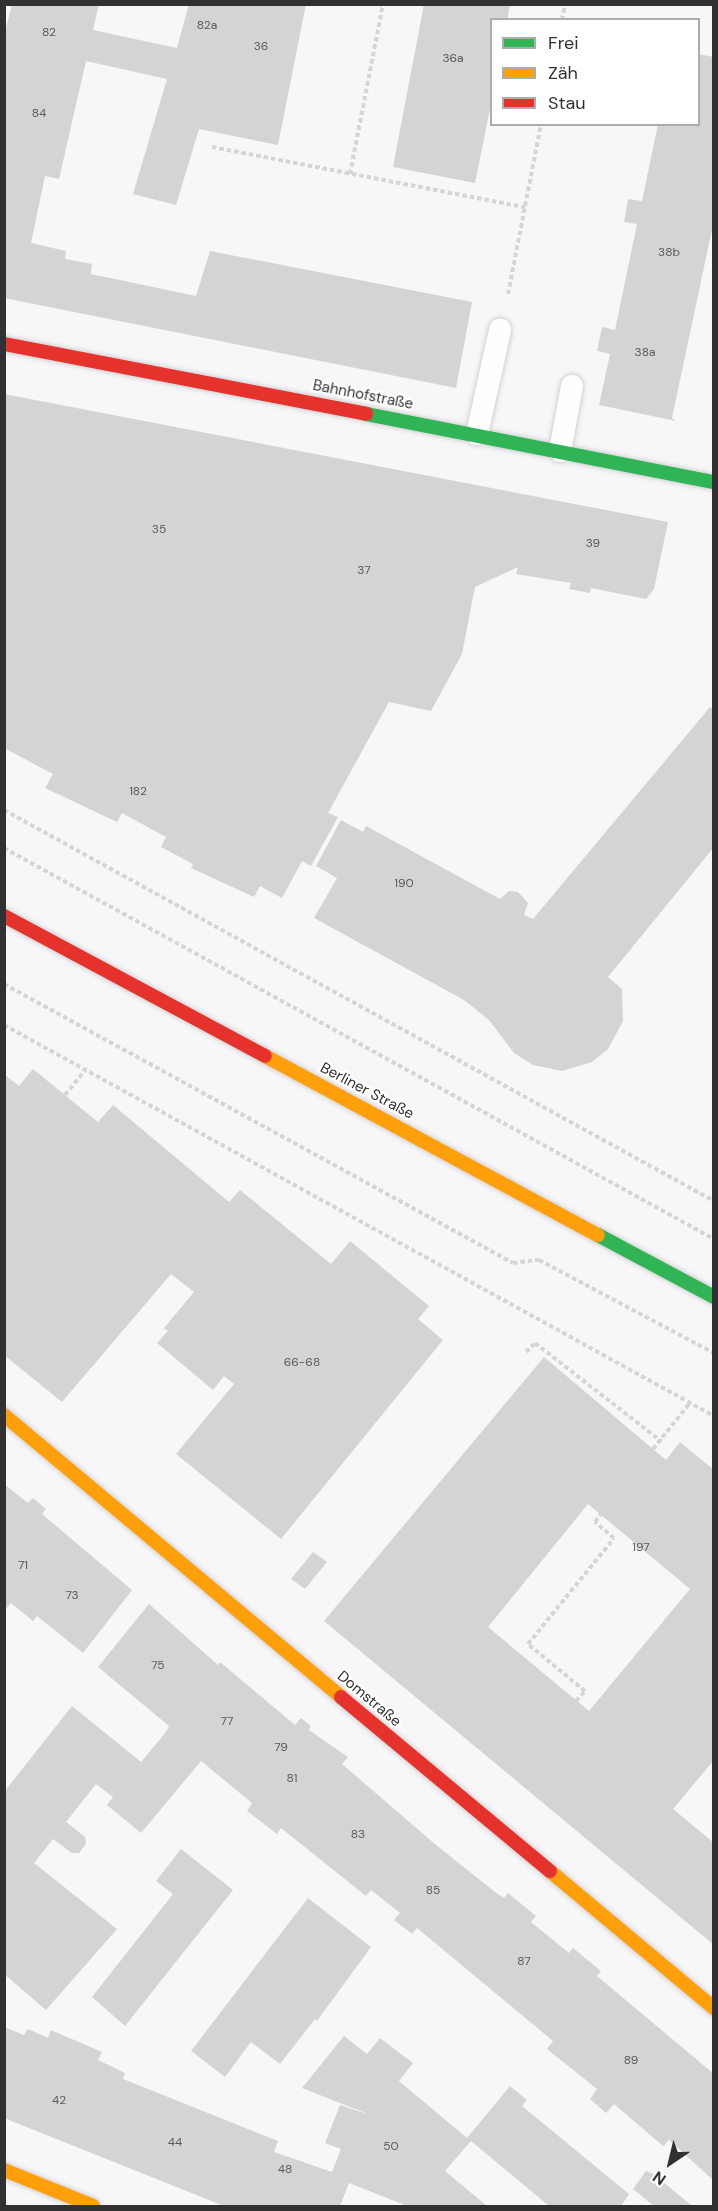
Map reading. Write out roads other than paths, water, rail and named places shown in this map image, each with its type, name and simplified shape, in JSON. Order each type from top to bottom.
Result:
[{"type":"street","name":"Bahnhofstraße","points":[[4,344],[477,434],[714,482]]},
{"type":"street","name":"Berliner Straße","points":[[4,916],[714,1297]]},
{"type":"street","name":"Domstraße","points":[[4,1414],[714,2008]]},
{"type":"street","points":[[4,2170],[93,2206]]},
{"type":"lane","points":[[477,434],[500,330]]},
{"type":"lane","points":[[560,451],[572,386]]}]
